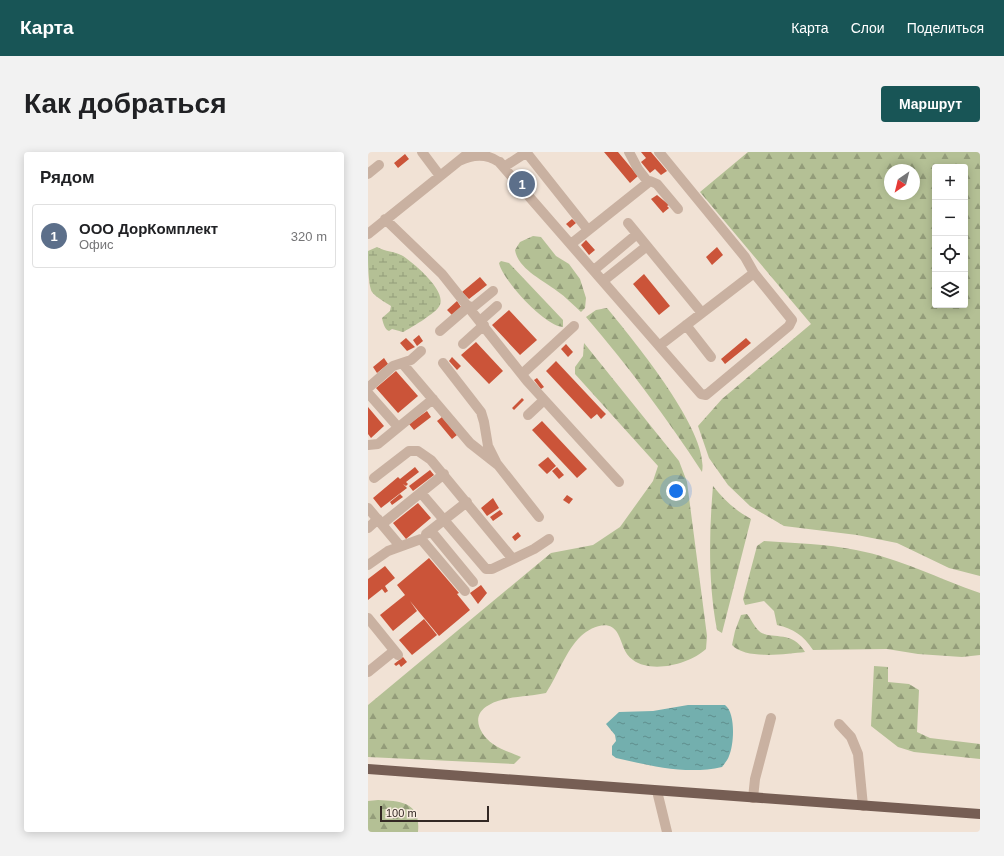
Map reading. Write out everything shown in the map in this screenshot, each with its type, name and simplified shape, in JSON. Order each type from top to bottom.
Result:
[{"type":"main road","points":[[368,769],[980,814]]},
{"type":"street","points":[[422,152],[440,176]]},
{"type":"street","points":[[490,152],[594,270],[700,394],[708,394],[791,323],[791,317],[754,273],[745,256],[659,152]]},
{"type":"street","points":[[504,167],[526,152],[588,230]]},
{"type":"street","points":[[629,152],[636,167],[648,182]]},
{"type":"street","points":[[368,234],[459,160],[471,153],[494,158],[504,167]]},
{"type":"street","points":[[368,174],[379,165]]},
{"type":"street","points":[[571,244],[648,182],[652,181],[657,184],[678,209]]},
{"type":"street","points":[[385,219],[435,266],[544,400],[619,482]]},
{"type":"street","points":[[628,223],[702,313]]},
{"type":"street","points":[[594,270],[637,234]]},
{"type":"street","points":[[603,281],[646,246]]},
{"type":"street","points":[[659,346],[754,273]]},
{"type":"street","points":[[440,331],[493,291]]},
{"type":"street","points":[[463,344],[497,306]]},
{"type":"street","points":[[686,325],[712,357]]},
{"type":"street","points":[[522,374],[574,326]]},
{"type":"street","points":[[368,388],[393,366],[411,360],[421,351]]},
{"type":"street","points":[[402,363],[470,443],[498,466],[539,516]]},
{"type":"street","points":[[443,363],[481,412],[488,446],[498,466]]},
{"type":"street","points":[[368,393],[398,427]]},
{"type":"street","points":[[368,445],[378,444],[433,399]]},
{"type":"street","points":[[528,415],[544,400]]},
{"type":"street","points":[[374,478],[404,453],[413,450],[427,456],[444,474],[512,558]]},
{"type":"street","points":[[368,528],[380,522],[421,493],[444,474]]},
{"type":"street","points":[[421,493],[486,569],[492,570],[512,558],[534,549],[549,539]]},
{"type":"street","points":[[368,565],[388,551],[421,539],[467,502]]},
{"type":"street","points":[[368,508],[400,546]]},
{"type":"street","points":[[431,531],[473,582]]},
{"type":"street","points":[[421,539],[465,591]]},
{"type":"street","points":[[368,618],[396,653],[368,672]]},
{"type":"street","points":[[753,798],[756,773],[771,718]]},
{"type":"street","points":[[839,724],[851,737],[858,754],[863,806]]},
{"type":"street","points":[[657,791],[667,832]]},
{"type":"green space","points":[[748,152],[980,152],[980,576],[949,568],[897,543],[857,535],[784,526],[750,506],[728,485],[709,458],[698,426],[722,399],[811,324],[700,192]]},
{"type":"green space","points":[[533,236],[541,237],[556,256],[569,264],[580,279],[586,298],[585,308],[581,312],[563,296],[532,274],[517,257],[515,250],[520,242]]},
{"type":"green space","points":[[377,247],[403,256],[429,279],[439,295],[441,302],[438,308],[426,318],[403,332],[392,329],[389,331],[386,329],[382,318],[390,311],[391,306],[376,296],[371,289],[368,273],[368,251]]},
{"type":"green space","points":[[501,261],[509,263],[563,320],[563,327],[555,325],[546,319],[516,291],[502,271],[499,263]]},
{"type":"green space","points":[[607,308],[651,363],[682,411],[694,434],[701,455],[702,472],[647,393],[586,317],[596,310]]},
{"type":"green space","points":[[584,343],[679,461],[687,482],[707,636],[706,649],[691,659],[681,663],[660,667],[650,666],[641,664],[630,657],[625,651],[620,637],[615,629],[605,625],[595,627],[581,636],[571,648],[546,693],[501,700],[483,709],[480,714],[478,719],[479,724],[488,740],[500,748],[521,757],[514,764],[368,757],[368,705],[551,553],[593,545],[620,527],[653,481],[658,466],[575,374],[575,367],[583,356]]},
{"type":"green space","points":[[713,486],[730,504],[751,519],[722,633],[717,630],[712,594],[710,540]]},
{"type":"green space","points":[[764,541],[833,546],[856,550],[903,563],[980,593],[980,655],[962,657],[918,654],[887,649],[813,650],[806,640],[798,633],[777,625],[774,611],[764,601],[745,605],[743,599],[757,546]]},
{"type":"green space","points":[[747,614],[758,630],[768,635],[793,640],[805,652],[767,655],[747,653],[738,650],[732,645],[735,631],[741,615]]},
{"type":"green space","points":[[874,666],[888,667],[888,682],[909,684],[919,690],[917,732],[930,738],[980,744],[980,759],[914,752],[898,747],[871,726]]},
{"type":"green space","points":[[378,800],[402,803],[413,809],[418,822],[418,832],[368,832],[368,801]]},
{"type":"water","points":[[688,705],[725,705],[729,709],[733,737],[731,751],[722,767],[682,770],[642,764],[616,758],[612,755],[612,746],[616,741],[615,735],[606,724],[619,712],[653,711]]},
{"type":"building","points":[[604,152],[618,152],[638,176],[630,183]]},
{"type":"building","points":[[641,152],[651,152],[667,171],[661,175],[655,169],[650,173],[641,162],[646,158]]},
{"type":"building","points":[[405,154],[409,159],[398,168],[394,163]]},
{"type":"building","points":[[657,195],[669,205],[667,206],[669,208],[663,213],[651,199]]},
{"type":"building","points":[[572,219],[576,223],[570,228],[566,224]]},
{"type":"building","points":[[586,240],[595,250],[589,255],[581,245]]},
{"type":"building","points":[[717,247],[723,255],[712,265],[706,257]]},
{"type":"building","points":[[644,274],[670,306],[659,315],[633,284]]},
{"type":"building","points":[[480,277],[487,285],[469,299],[462,292]]},
{"type":"building","points":[[457,301],[461,307],[452,315],[447,310]]},
{"type":"building","points":[[509,310],[537,340],[520,355],[492,325]]},
{"type":"building","points":[[419,335],[423,341],[417,346],[413,340]]},
{"type":"building","points":[[406,338],[415,347],[407,351],[400,343]]},
{"type":"building","points":[[746,338],[751,343],[725,364],[721,359]]},
{"type":"building","points":[[476,342],[503,371],[489,384],[461,355]]},
{"type":"building","points":[[566,344],[573,352],[568,357],[561,349]]},
{"type":"building","points":[[452,357],[461,366],[457,370],[449,361]]},
{"type":"building","points":[[384,358],[388,364],[377,373],[373,367]]},
{"type":"building","points":[[556,361],[606,414],[601,419],[597,414],[591,419],[546,371]]},
{"type":"building","points":[[396,371],[418,396],[398,413],[376,388]]},
{"type":"building","points":[[537,378],[544,387],[541,389],[534,380]]},
{"type":"building","points":[[522,398],[524,400],[514,410],[512,408]]},
{"type":"building","points":[[368,407],[384,426],[371,438],[368,434]]},
{"type":"building","points":[[427,411],[431,417],[414,430],[409,424]]},
{"type":"building","points":[[442,417],[457,435],[452,439],[437,421]]},
{"type":"building","points":[[542,421],[587,469],[577,478],[532,430]]},
{"type":"building","points":[[548,457],[556,466],[547,474],[538,465]]},
{"type":"building","points":[[415,467],[419,472],[406,482],[408,484],[406,486],[403,484],[407,488],[381,508],[373,498],[398,477],[400,479]]},
{"type":"building","points":[[557,467],[564,475],[559,479],[552,471]]},
{"type":"building","points":[[430,470],[434,475],[413,491],[409,486]]},
{"type":"building","points":[[400,494],[403,497],[392,505],[390,502]]},
{"type":"building","points":[[567,495],[573,499],[569,504],[563,500]]},
{"type":"building","points":[[493,498],[499,508],[487,516],[481,508]]},
{"type":"building","points":[[418,503],[431,518],[406,539],[393,523]]},
{"type":"building","points":[[500,510],[503,514],[493,521],[490,517]]},
{"type":"building","points":[[518,532],[521,536],[515,541],[512,537]]},
{"type":"building","points":[[429,558],[459,593],[457,594],[470,610],[439,636],[410,601],[417,611],[393,631],[380,615],[405,595],[397,585]]},
{"type":"building","points":[[385,566],[395,578],[385,586],[388,591],[385,593],[382,589],[368,600],[368,579]]},
{"type":"building","points":[[481,585],[487,593],[478,604],[470,593]]},
{"type":"building","points":[[424,619],[437,635],[412,655],[399,640]]},
{"type":"building","points":[[403,657],[407,662],[401,667],[399,664],[396,666],[394,664]]},
{"type":"place","name":"ООО ДорКомплект","points":[[522,184]]}]
